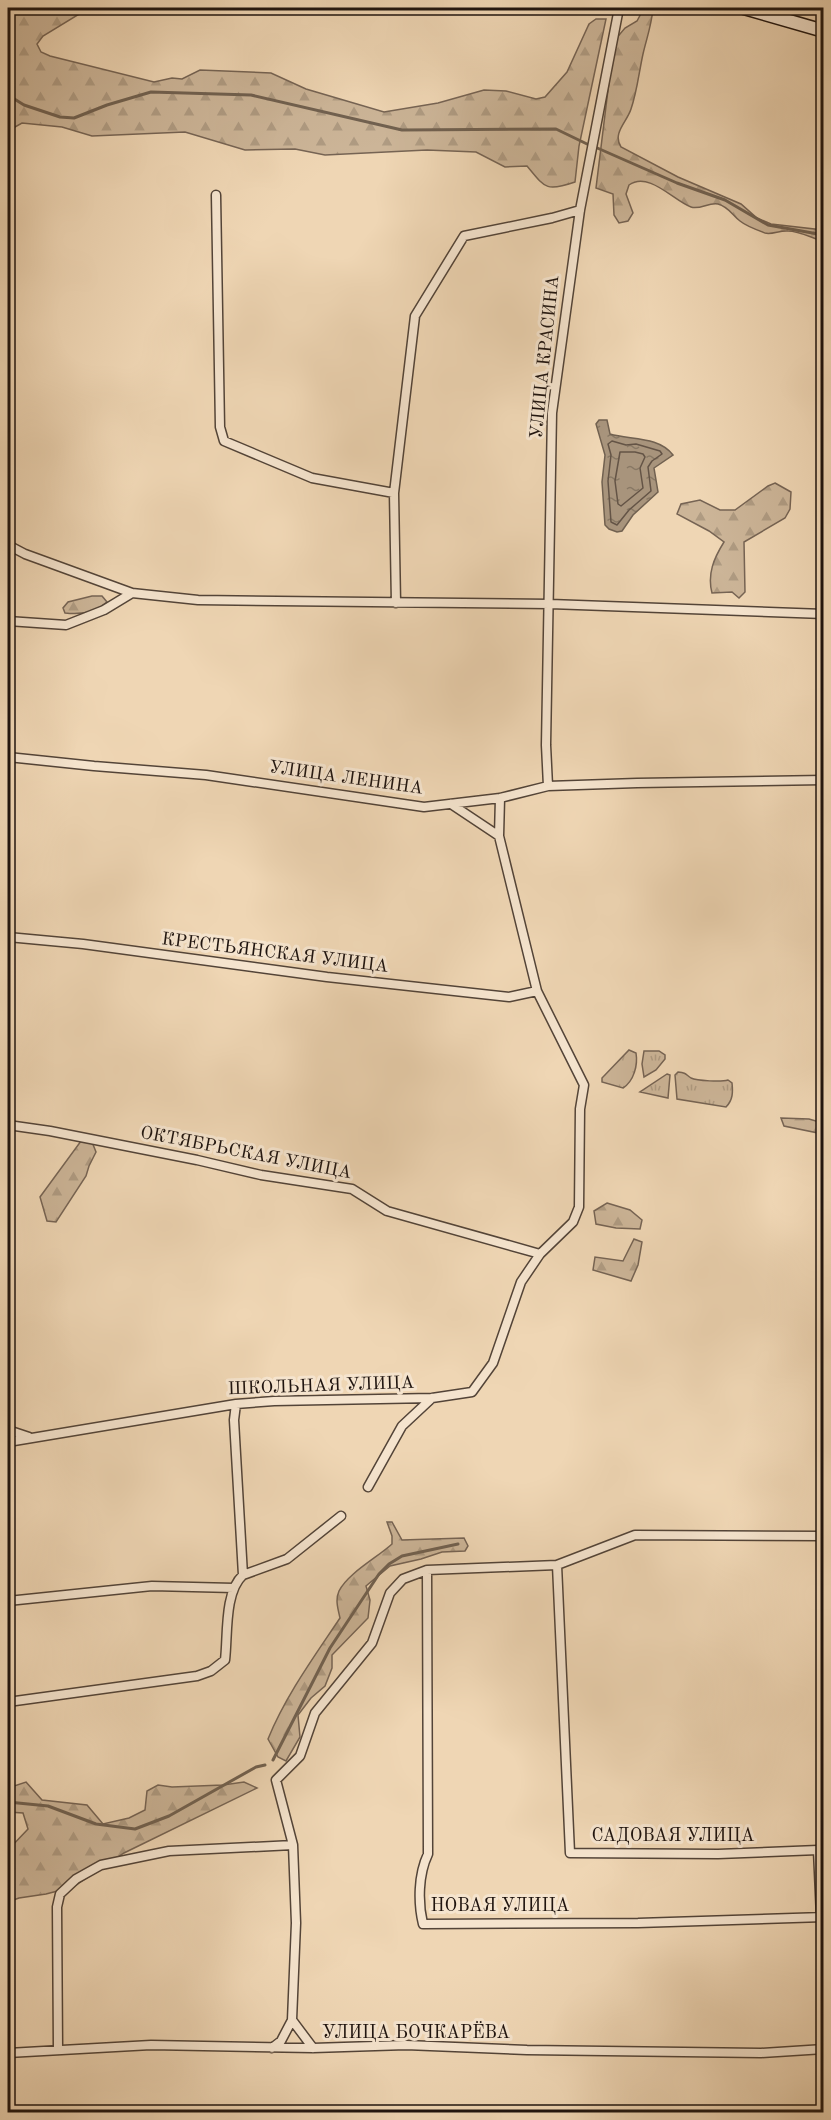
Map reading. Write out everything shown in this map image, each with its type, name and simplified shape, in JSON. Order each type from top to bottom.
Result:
[{"type":"street","name":"УЛИЦА КРАСИНА","points":[[548,786],[546,746],[552,413],[580,210],[619,8]]},
{"type":"street","points":[[744,8],[824,32]]},
{"type":"street","points":[[216,195],[220,427],[224,441],[312,478],[394,493]]},
{"type":"street","points":[[396,603],[394,493],[415,316],[464,236],[580,210]]},
{"type":"street","points":[[8,545],[25,554],[132,593],[198,600],[549,604],[824,614]]},
{"type":"street","points":[[8,621],[66,625],[104,610],[132,593]]},
{"type":"street","name":"УЛИЦА ЛЕНИНА","points":[[8,757],[206,775],[424,807],[500,798],[548,786],[824,780]]},
{"type":"street","points":[[500,798],[499,836],[537,991],[584,1086],[580,1109],[579,1207],[573,1222],[540,1254]]},
{"type":"street","points":[[451,804],[499,836]]},
{"type":"street","name":"КРЕСТЬЯНСКАЯ УЛИЦА","points":[[8,937],[83,944],[327,977],[509,997],[537,991]]},
{"type":"street","name":"ОКТЯБРЬСКАЯ УЛИЦА","points":[[8,1125],[50,1131],[261,1175],[352,1189],[387,1211],[540,1254]]},
{"type":"street","name":"ШКОЛЬНАЯ УЛИЦА","points":[[8,1442],[236,1404],[274,1401],[432,1398],[472,1392],[493,1363],[521,1282],[540,1254]]},
{"type":"street","points":[[368,1487],[402,1426],[432,1398]]},
{"type":"street","points":[[236,1404],[234,1420],[243,1575]]},
{"type":"street","name":"ШКОЛЬНАЯ УЛИЦА","points":[[8,1430],[29,1437]]},
{"type":"street","points":[[8,1702],[197,1676],[211,1671],[225,1660],[227,1626],[234,1588],[243,1575],[287,1559],[341,1516]]},
{"type":"street","points":[[272,2048],[281,2041],[292,2020],[296,1923],[292,1845],[276,1780],[300,1756],[315,1713],[372,1643],[390,1593],[403,1579],[427,1570],[557,1565],[635,1535],[824,1536]]},
{"type":"street","name":"САДОВАЯ УЛИЦА","points":[[557,1565],[570,1853],[718,1854],[818,1850],[822,1917]]},
{"type":"street","name":"НОВАЯ УЛИЦА","points":[[427,1570],[428,1854],[424,1862],[419,1907],[423,1924],[638,1923],[822,1917]]},
{"type":"street","points":[[8,1601],[152,1586],[234,1588]]},
{"type":"street","points":[[58,2049],[57,1907],[60,1894],[76,1879],[101,1865],[169,1851],[292,1845]]},
{"type":"street","points":[[292,2020],[313,2048]]},
{"type":"street","name":"УЛИЦА БОЧКАРЁВА","points":[[8,2053],[150,2045],[272,2048],[406,2045],[527,2050],[761,2053],[824,2049]]},
{"type":"green space","points":[[29,8],[84,8],[81,13],[43,36],[37,44],[41,52],[50,56],[154,82],[172,78],[182,79],[200,70],[271,73],[306,89],[384,112],[438,103],[484,90],[506,91],[536,99],[545,97],[567,72],[589,24],[596,19],[606,19],[579,146],[575,182],[552,187],[542,183],[527,166],[505,167],[476,152],[427,150],[325,155],[295,149],[245,150],[185,132],[92,136],[62,127],[22,123],[8,131],[8,12]]},
{"type":"green space","points":[[644,8],[653,9],[633,102],[619,132],[621,147],[678,177],[741,204],[757,218],[771,224],[823,230],[823,241],[792,231],[765,233],[742,223],[722,205],[691,207],[661,188],[645,182],[629,185],[626,194],[633,213],[628,221],[619,223],[614,215],[613,194],[596,188],[614,41],[625,28],[637,21]]},
{"type":"green space","points":[[775,483],[791,492],[790,509],[785,518],[744,542],[745,592],[739,598],[732,592],[712,593],[710,579],[712,566],[724,542],[677,514],[681,504],[700,500],[720,510],[735,510]]},
{"type":"green space","points":[[102,596],[107,602],[98,609],[88,612],[65,613],[63,608],[68,602]]},
{"type":"green space","points":[[629,1050],[636,1053],[636,1068],[627,1085],[623,1088],[602,1082],[602,1078]]},
{"type":"green space","points":[[644,1051],[659,1051],[665,1055],[665,1059],[656,1070],[644,1077],[642,1064]]},
{"type":"green space","points":[[678,1072],[698,1080],[728,1080],[732,1083],[730,1102],[726,1107],[677,1099],[675,1075]]},
{"type":"green space","points":[[667,1074],[670,1075],[668,1098],[640,1092]]},
{"type":"green space","points":[[781,1118],[809,1119],[823,1123],[823,1134],[784,1126]]},
{"type":"green space","points":[[81,1141],[92,1142],[96,1152],[86,1176],[56,1222],[47,1221],[40,1197]]},
{"type":"green space","points":[[607,1203],[630,1210],[642,1220],[640,1229],[596,1224],[594,1211]]},
{"type":"green space","points":[[634,1239],[642,1242],[638,1265],[631,1281],[593,1270],[595,1257],[623,1261]]},
{"type":"green space","points":[[387,1522],[392,1522],[402,1540],[464,1538],[468,1546],[465,1551],[442,1552],[390,1566],[366,1586],[370,1600],[368,1618],[332,1655],[332,1668],[325,1686],[311,1698],[298,1715],[300,1737],[286,1761],[278,1757],[268,1739],[292,1692],[340,1618],[337,1601],[343,1584],[392,1544]]},
{"type":"green space","points":[[26,1782],[42,1800],[87,1805],[103,1824],[129,1818],[145,1810],[147,1791],[158,1785],[172,1787],[244,1782],[257,1788],[124,1853],[73,1887],[8,1902],[8,1850],[28,1829],[23,1813],[8,1812],[8,1788]]},
{"type":"water","points":[[599,420],[607,420],[610,434],[652,442],[667,449],[673,455],[654,468],[658,492],[633,515],[622,531],[617,532],[605,525],[602,482],[605,455],[596,424]]},
{"type":"waterway","points":[[8,95],[24,105],[60,117],[74,118],[151,92],[251,95],[402,130],[556,129],[587,144]]},
{"type":"waterway","points":[[595,147],[677,183],[725,200],[768,225],[818,234]]},
{"type":"waterway","points":[[273,1760],[330,1648],[379,1574],[402,1556],[458,1544]]},
{"type":"waterway","points":[[8,1802],[48,1806],[96,1824],[135,1829],[169,1816],[256,1767],[265,1765]]}]
